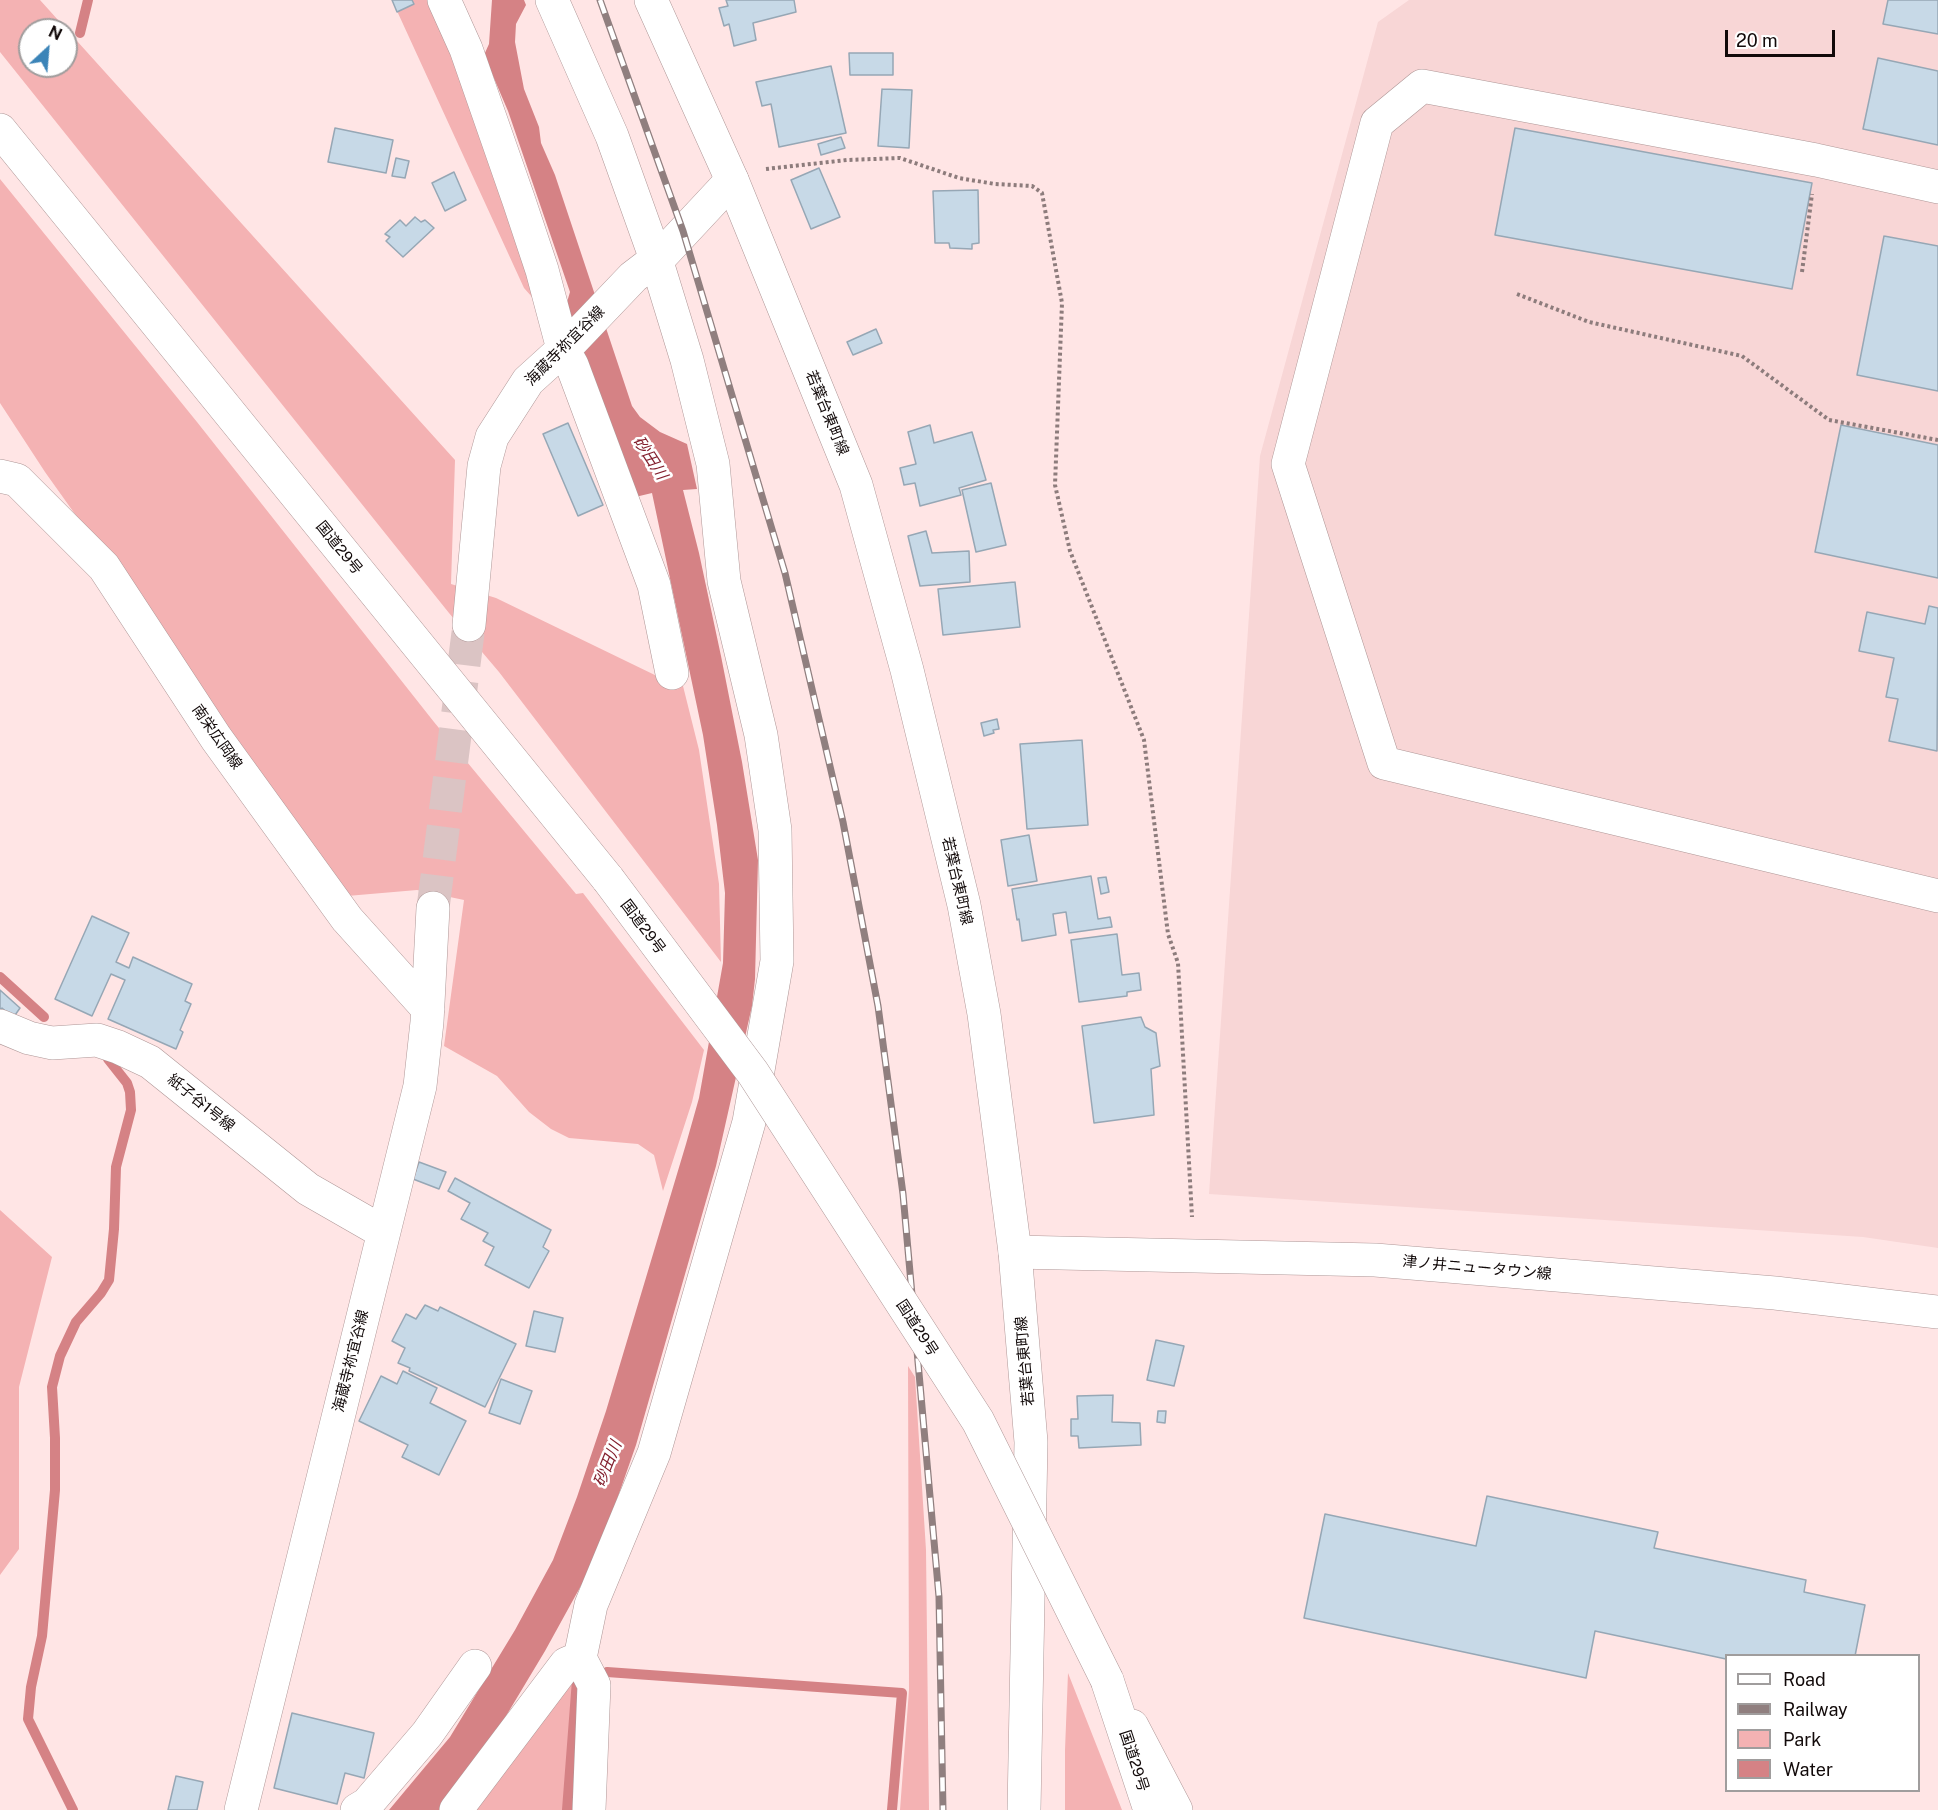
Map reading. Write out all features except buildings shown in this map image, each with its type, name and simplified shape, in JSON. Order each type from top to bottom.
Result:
[{"type":"main road","points":[[444,0],[466,49],[519,201],[572,365],[654,585],[672,673]]},
{"type":"main road","points":[[552,0],[612,136],[645,268],[687,360],[713,464],[724,581],[761,735],[775,830],[777,961],[749,1122],[654,1453],[591,1605],[580,1658],[594,1685],[590,1810]]},
{"type":"main road","name":"若葉台東町線","points":[[651,0],[732,180],[856,484],[907,670],[966,916],[984,1014],[1015,1252],[1031,1442],[1024,1810]]},
{"type":"main road","points":[[1938,187],[1816,160],[1422,86],[1377,123],[1288,464],[1384,762],[1938,896]]},
{"type":"main road","name":"国道29号","points":[[0,130],[608,879],[753,1073],[978,1421],[1107,1680],[1150,1810]]},
{"type":"main road","name":"海蔵寺祢宜谷線","points":[[469,625],[484,466],[492,437],[528,381],[732,180]]},
{"type":"main road","name":"南栄広岡線","points":[[0,476],[17,480],[104,567],[216,738],[347,919],[428,1009]]},
{"type":"main road","name":"海蔵寺祢宜谷線","points":[[241,1810],[420,1086],[428,1009],[433,908]]},
{"type":"main road","name":"紙子谷1号線","points":[[0,1026],[29,1038],[52,1043],[97,1040],[150,1062],[308,1189],[383,1232]]},
{"type":"main road","name":"津ノ井ニュータウン線","points":[[1015,1252],[1375,1260],[1775,1293],[1938,1312]]},
{"type":"main road","points":[[456,1810],[566,1664],[580,1658]]},
{"type":"main road","points":[[357,1810],[367,1804],[427,1734],[474,1665]]},
{"type":"main road","points":[[1107,1680],[1176,1810]]},
{"type":"path","points":[[732,180],[767,169],[848,160],[900,158],[959,178],[995,184],[1032,186],[1042,193],[1062,303],[1054,485],[1070,551],[1144,740],[1168,934],[1178,963],[1192,1217]]},
{"type":"path","points":[[1802,272],[1816,160]]},
{"type":"path","points":[[1517,294],[1589,322],[1742,356],[1829,420],[1938,440]]},
{"type":"shaded area","points":[[1409,0],[1938,0],[1938,1248],[1863,1237],[1209,1194],[1260,456],[1378,22]]},
{"type":"green space","points":[[0,0],[40,0],[56,18],[18,18],[18,74],[0,52]]},
{"type":"green space","points":[[392,0],[429,0],[471,88],[539,305],[524,288]]},
{"type":"green space","points":[[78,42],[455,460],[451,584],[496,598],[661,678],[680,674],[699,750],[719,884],[721,962],[499,672],[449,613],[21,78],[78,78]]},
{"type":"green space","points":[[0,179],[197,422],[434,722],[576,894],[583,893],[704,1050],[692,1102],[663,1191],[654,1155],[638,1144],[569,1138],[551,1129],[529,1112],[497,1076],[444,1046],[464,900],[417,890],[347,896],[45,472],[0,403]]},
{"type":"green space","points":[[0,1210],[52,1257],[19,1387],[19,1549],[0,1575]]},
{"type":"green space","points":[[908,1366],[915,1377],[926,1550],[929,1810],[900,1810],[909,1690]]},
{"type":"green space","points":[[578,1670],[575,1810],[474,1810]]},
{"type":"green space","points":[[1068,1673],[1122,1810],[1065,1810]]},
{"type":"water","name":"砂田川","points":[[492,0],[524,0],[526,5],[516,24],[515,42],[524,89],[539,127],[541,143],[555,175],[632,406],[640,417],[660,432],[687,444],[697,489],[683,490],[721,656],[758,860],[755,979],[752,1006],[716,1166],[636,1445],[607,1528],[583,1582],[545,1651],[479,1761],[439,1810],[389,1810],[450,1737],[515,1630],[553,1560],[606,1411],[686,1144],[699,1098],[723,963],[725,893],[717,825],[703,735],[652,493],[631,498],[562,319],[570,292],[508,111],[484,55],[489,44]]},
{"type":"waterway","points":[[80,33],[88,0]]},
{"type":"waterway","points":[[0,977],[44,1017]]},
{"type":"waterway","points":[[73,1810],[28,1719],[31,1687],[42,1636],[55,1490],[52,1387],[60,1356],[76,1322],[109,1280],[114,1229],[116,1167],[131,1110],[127,1083],[108,1059]]},
{"type":"waterway","points":[[607,1672],[902,1693],[892,1810]]},
{"type":"waterway","points":[[567,1810],[577,1680]]},
{"type":"tunnel","points":[[433,908],[469,625]]},
{"type":"railway","points":[[600,0],[683,231],[785,573],[843,822],[878,1006],[903,1194],[939,1597],[943,1810]]}]
